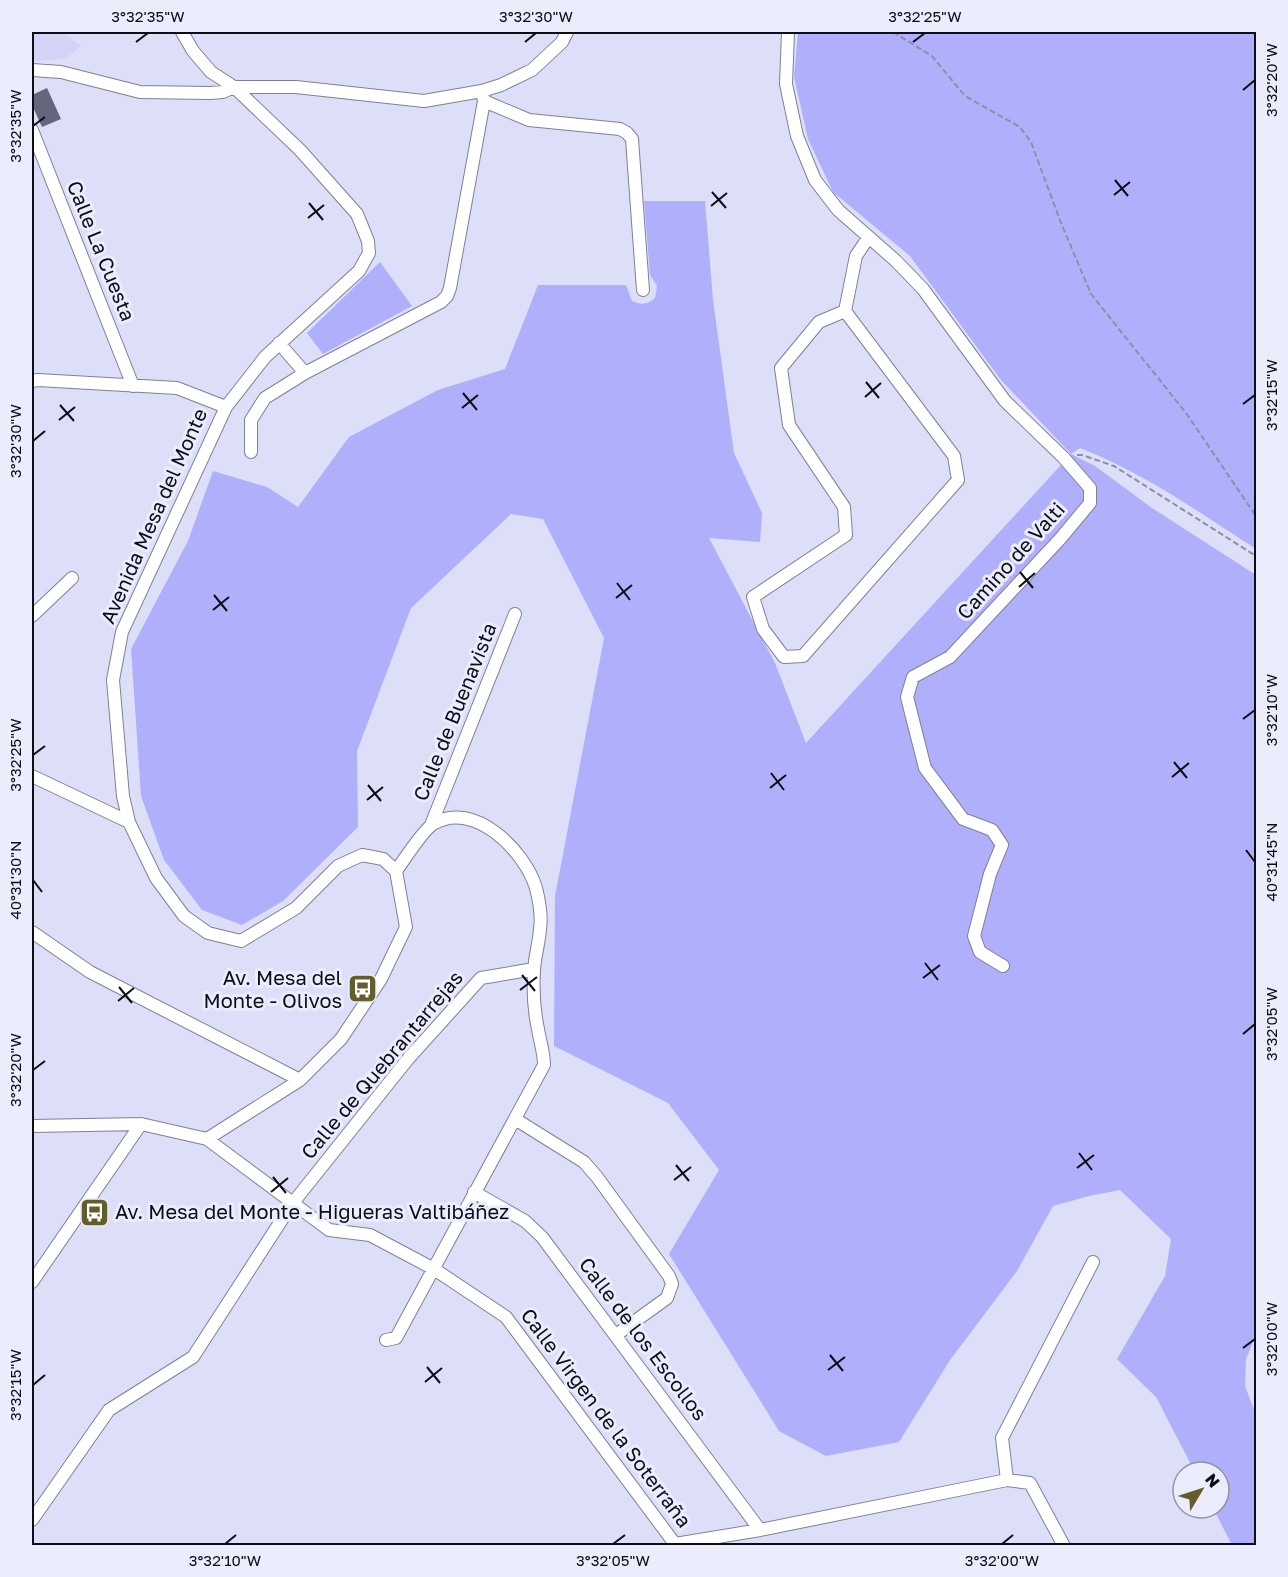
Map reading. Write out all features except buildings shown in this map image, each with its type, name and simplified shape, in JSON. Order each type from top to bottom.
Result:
[{"type":"street","name":"Avenida Mesa del Monte","points":[[182,32],[193,51],[210,72],[234,87],[300,150],[357,214],[368,241],[369,253],[359,271],[265,357],[225,407],[122,632],[113,680],[123,796],[129,822],[156,878],[184,916],[208,933],[241,941],[296,908],[338,866],[362,855],[383,859],[396,871]]},
{"type":"street","points":[[32,70],[61,72],[140,92],[210,93],[222,92],[234,87],[296,87],[424,101],[483,96],[532,70],[562,42],[567,32]]},
{"type":"street","name":"Camino de Valti","points":[[788,32],[786,84],[797,136],[815,180],[838,210],[896,261],[923,289],[1005,401],[1063,457],[1090,488],[1090,503],[1060,539],[950,657],[913,677],[907,698],[925,768],[963,819],[992,830],[1002,845],[990,874],[974,936],[980,952],[1003,966]]},
{"type":"street","points":[[483,96],[529,120],[620,129],[632,139],[643,290]]},
{"type":"street","points":[[251,452],[251,420],[265,398],[305,374],[441,302],[447,296],[483,96]]},
{"type":"street","name":"Calle La Cuesta","points":[[32,130],[133,386]]},
{"type":"street","points":[[845,310],[819,322],[781,368],[789,425],[844,507],[846,535],[753,597],[763,629],[784,657],[804,657],[958,480],[954,456],[845,310],[855,256],[868,238]]},
{"type":"street","points":[[279,343],[305,374]]},
{"type":"street","points":[[32,381],[177,388],[225,407]]},
{"type":"street","points":[[32,616],[72,578]]},
{"type":"street","name":"Calle de Buenavista","points":[[396,871],[431,825],[515,614]]},
{"type":"street","points":[[32,776],[129,822]]},
{"type":"street","points":[[386,1341],[396,1338],[544,1065],[544,1055],[537,1027],[534,969],[541,926],[536,889],[528,868],[511,846],[492,829],[463,817],[431,825]]},
{"type":"street","points":[[207,1139],[300,1080],[341,1039],[381,979],[406,927],[396,871]]},
{"type":"street","points":[[32,932],[90,972],[300,1080]]},
{"type":"street","name":"Calle de Quebrantarrejas","points":[[32,1520],[109,1410],[193,1357],[292,1204],[408,1059],[481,978],[534,969]]},
{"type":"street","points":[[515,1119],[584,1162],[669,1276],[672,1284],[667,1298],[616,1335]]},
{"type":"street","points":[[32,1126],[141,1124],[207,1139],[329,1230],[370,1236],[434,1269]]},
{"type":"street","points":[[32,1282],[141,1124]]},
{"type":"street","name":"Calle de los Escollos","points":[[474,1192],[525,1221],[542,1237],[760,1530]]},
{"type":"street","points":[[1064,1545],[1030,1483],[1007,1480],[1002,1437],[1093,1262]]},
{"type":"street","name":"Calle Virgen de la Soterraña","points":[[434,1269],[506,1317],[675,1544],[760,1530],[1007,1480]]},
{"type":"path","points":[[893,32],[932,56],[965,96],[1020,127],[1030,142],[1091,294],[1186,413],[1257,516]]},
{"type":"path","points":[[1063,457],[1082,455],[1114,466],[1257,556]]},
{"type":"shaded area","points":[[32,32],[61,32],[81,46],[65,59],[32,61]]},
{"type":"shaded area","points":[[798,32],[1256,32],[1256,549],[1171,494],[1126,469],[1080,448],[1071,454],[1001,380],[910,256],[833,192],[808,139],[794,77]]},
{"type":"shaded area","points":[[644,201],[705,201],[713,300],[734,453],[762,513],[760,542],[709,538],[775,663],[806,743],[1071,454],[1095,466],[1152,508],[1256,575],[1256,1340],[1246,1359],[1245,1386],[1256,1415],[1256,1545],[1232,1545],[1219,1520],[1231,1520],[1231,1460],[1189,1460],[1156,1397],[1117,1359],[1165,1276],[1171,1239],[1120,1190],[1053,1206],[1017,1271],[950,1360],[899,1442],[826,1456],[779,1431],[669,1254],[719,1170],[668,1103],[554,1046],[555,896],[604,638],[543,519],[511,514],[411,608],[357,751],[358,827],[283,901],[242,925],[202,910],[164,860],[141,796],[131,649],[188,541],[213,471],[267,487],[298,507],[349,437],[438,390],[505,369],[538,285],[626,285],[632,301],[644,304],[655,298],[657,286],[650,275]]},
{"type":"shaded area","points":[[380,262],[412,306],[323,354],[307,333]]},
{"type":"place","name":"Av. Mesa del Monte - Olivos","points":[[363,989]]},
{"type":"place","name":"Av. Mesa del Monte - Higueras Valtibáñez","points":[[94,1212]]}]
